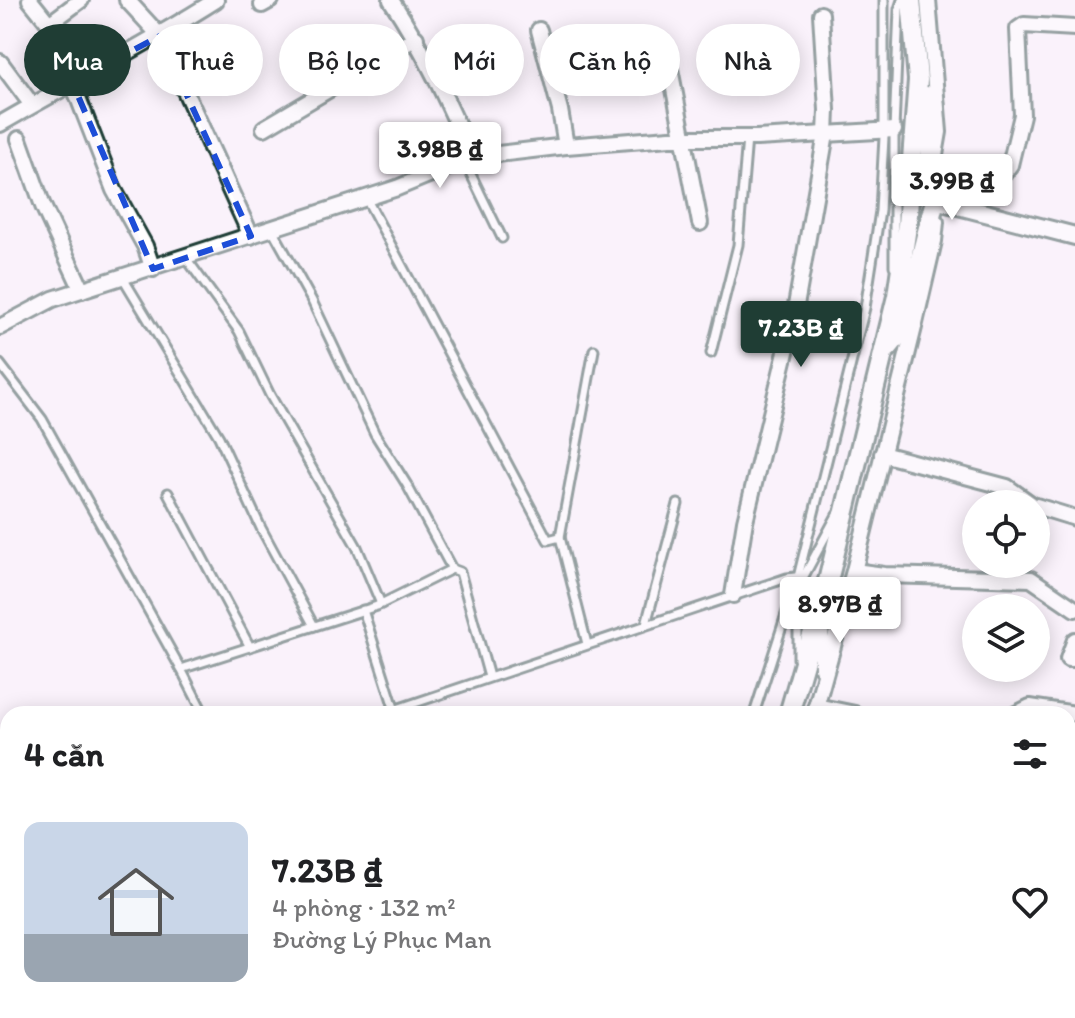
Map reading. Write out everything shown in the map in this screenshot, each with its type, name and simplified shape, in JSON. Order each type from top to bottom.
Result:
[{"type":"main road","points":[[791,706],[820,606],[897,296],[907,226],[918,80],[911,0]]},
{"type":"main road","points":[[884,353],[902,331],[935,200],[926,96],[918,80]]},
{"type":"street","points":[[30,0],[49,24],[81,0]]},
{"type":"street","points":[[127,0],[149,24]]},
{"type":"street","points":[[179,24],[216,0]]},
{"type":"street","points":[[391,0],[416,38],[468,158]]},
{"type":"street","points":[[928,0],[939,132],[934,163]]},
{"type":"street","points":[[733,595],[745,521],[793,323],[826,134],[821,14]]},
{"type":"street","points":[[968,207],[979,173],[1005,172],[1010,165],[1022,115],[1018,29],[1024,25],[1075,28]]},
{"type":"street","points":[[539,30],[566,146]]},
{"type":"street","points":[[264,128],[416,38]]},
{"type":"street","points":[[0,62],[32,105]]},
{"type":"street","points":[[0,124],[48,96]]},
{"type":"street","points":[[77,96],[114,190],[145,246],[153,269]]},
{"type":"street","points":[[187,96],[251,236]]},
{"type":"street","points":[[676,96],[700,223]]},
{"type":"street","points":[[0,327],[53,299],[366,198],[468,158],[566,146],[685,138],[747,138],[889,130]]},
{"type":"street","points":[[19,139],[43,206],[82,290]]},
{"type":"street","points":[[816,706],[854,571],[934,241],[935,200],[1075,236]]},
{"type":"street","points":[[882,454],[1012,490]]},
{"type":"street","points":[[1050,510],[1075,518]]},
{"type":"street","points":[[854,571],[884,575],[1031,579],[1075,609]]},
{"type":"street","points":[[820,606],[823,685]]},
{"type":"street","points":[[1075,640],[1068,659],[1075,659]]},
{"type":"lane","points":[[884,0],[893,262],[897,296]]},
{"type":"lane","points":[[757,706],[798,577],[865,308],[880,211],[902,0]]},
{"type":"lane","points":[[711,353],[738,245],[747,138]]},
{"type":"lane","points":[[468,158],[502,238]]},
{"type":"lane","points":[[366,198],[548,540],[560,537]]},
{"type":"lane","points":[[272,229],[312,301],[375,434],[407,485],[452,569],[460,572],[489,677]]},
{"type":"lane","points":[[186,258],[239,331],[270,395],[357,547],[381,604]]},
{"type":"lane","points":[[123,278],[219,437],[261,528],[314,626]]},
{"type":"lane","points":[[587,644],[560,537],[594,350]]},
{"type":"lane","points":[[0,364],[42,419],[200,706]]},
{"type":"lane","points":[[168,493],[250,647]]},
{"type":"lane","points":[[411,706],[733,595],[804,576],[849,493]]},
{"type":"lane","points":[[646,624],[678,504]]},
{"type":"lane","points":[[181,669],[381,604],[452,569]]},
{"type":"lane","points":[[798,577],[798,680]]},
{"type":"lane","points":[[363,610],[393,706]]},
{"type":"highlighted area","points":[[160,36],[251,236],[153,269],[72,82]]}]
